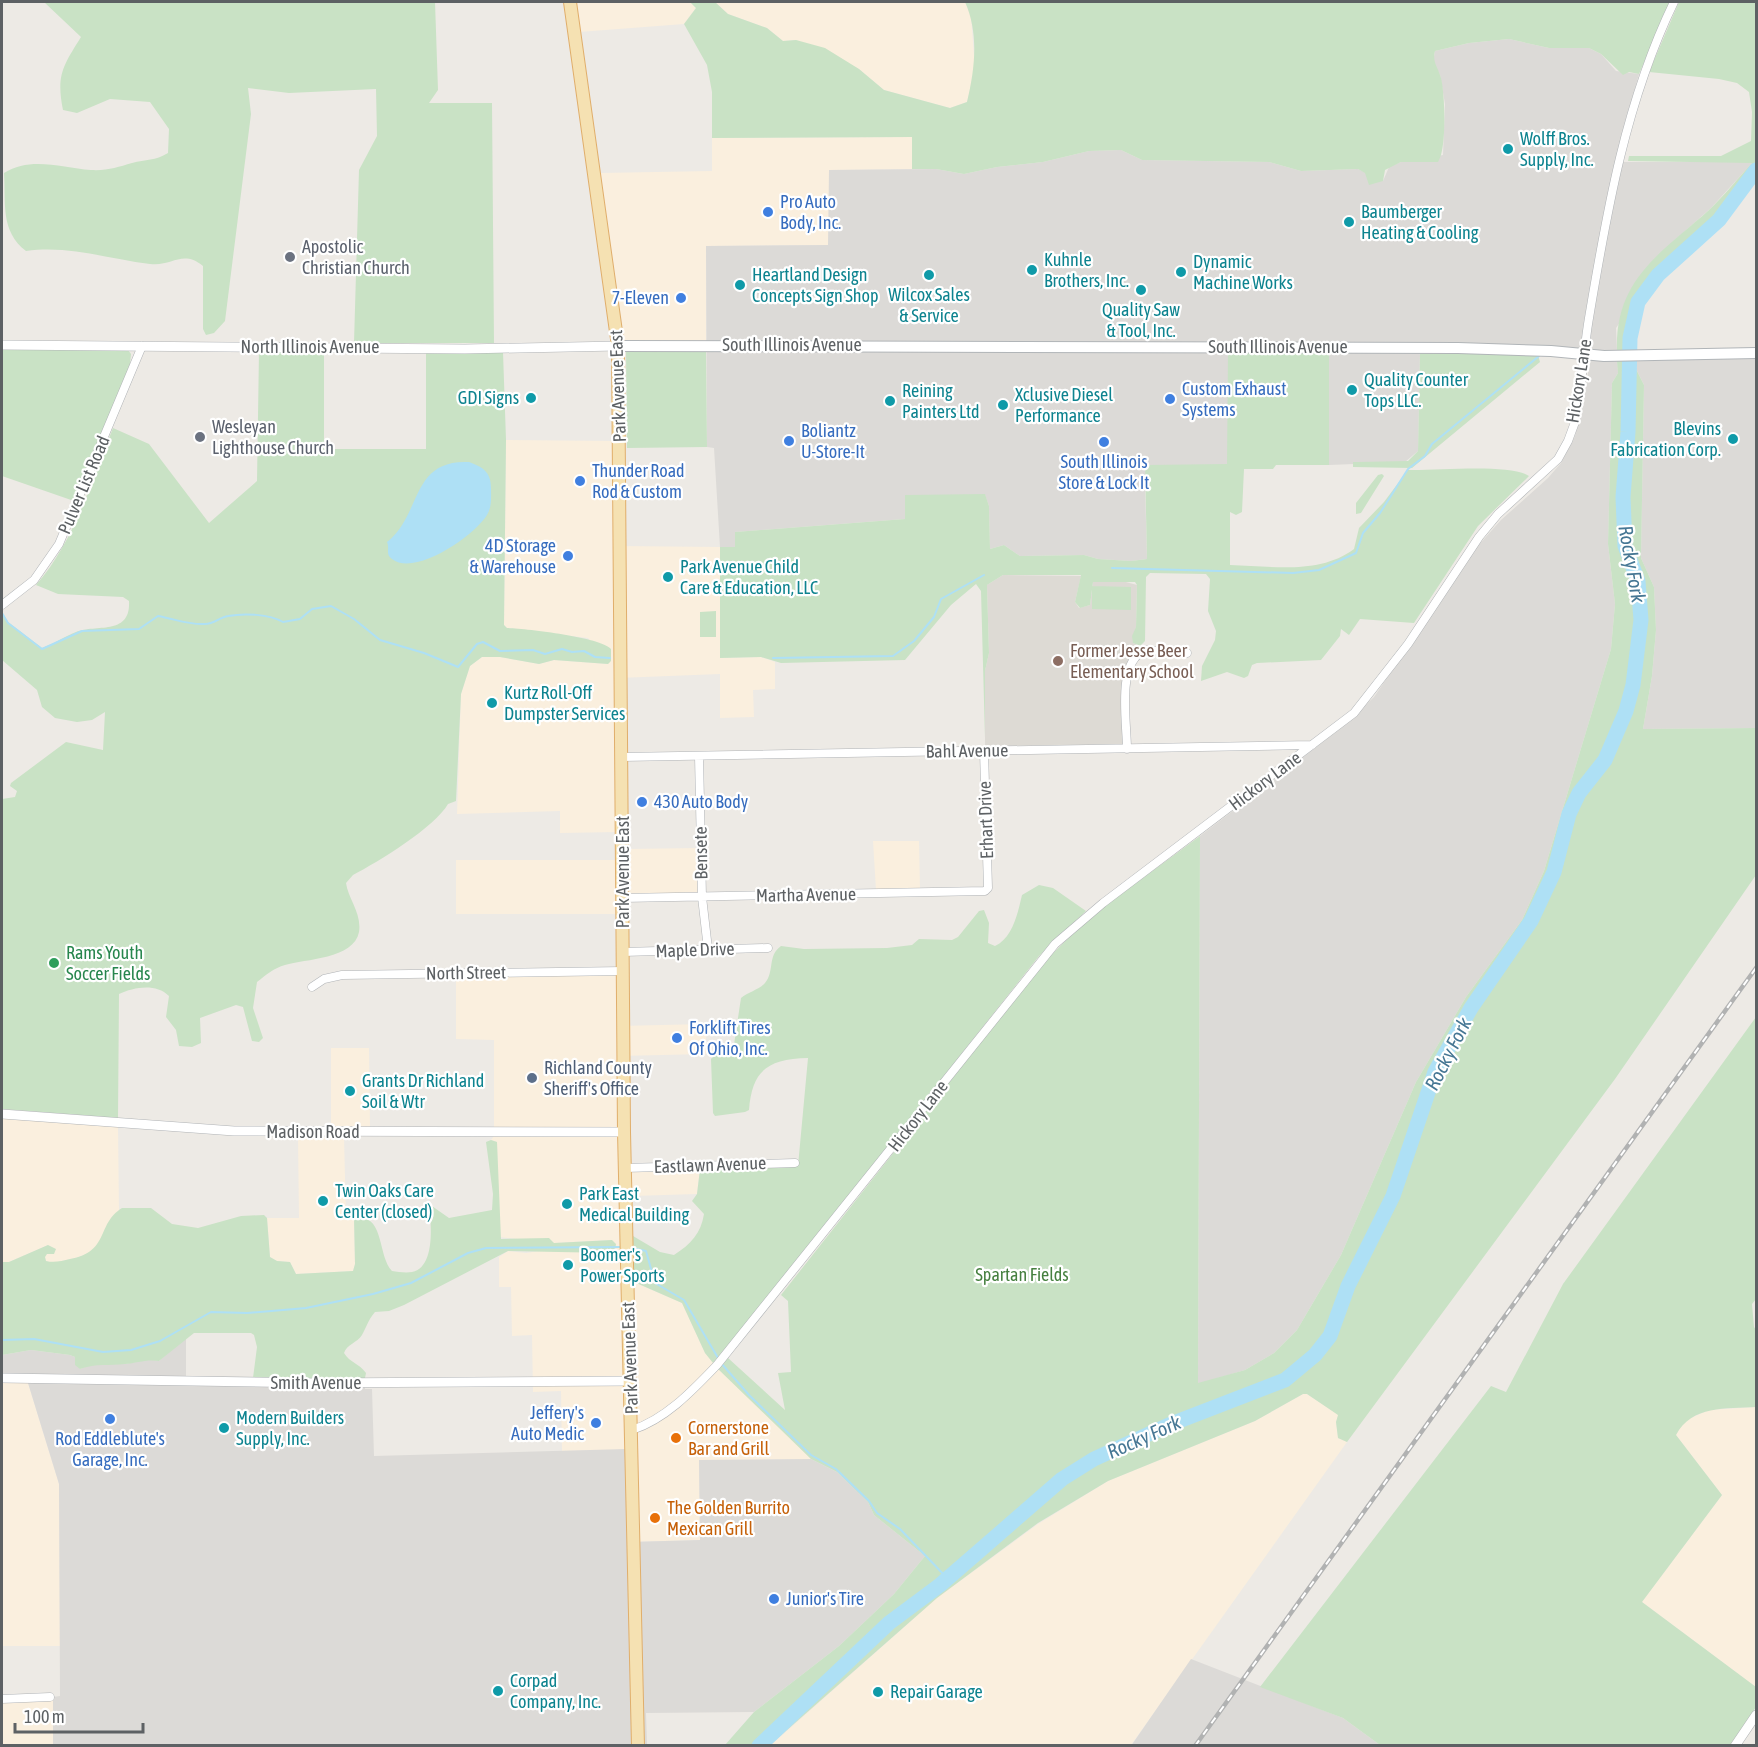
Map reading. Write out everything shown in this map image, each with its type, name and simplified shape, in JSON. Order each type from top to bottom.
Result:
[{"type":"main road","name":"Park Avenue East","points":[[570,2],[618,346],[624,1132],[638,1746]]},
{"type":"main road","name":"South Illinois Avenue","points":[[618,346],[1458,348],[1609,356],[1756,353]]},
{"type":"street","name":"Hickory Lane","points":[[632,1430],[642,1427],[671,1409],[725,1356],[1055,944],[1103,903],[1345,720],[1367,698],[1408,644],[1484,530],[1558,459],[1575,422],[1611,202],[1634,101],[1655,43],[1674,2]]},
{"type":"street","name":"North Illinois Avenue","points":[[2,345],[465,348],[618,346]]},
{"type":"street","name":"Pulver List Road","points":[[3,605],[34,580],[59,544],[141,346]]},
{"type":"street","points":[[1127,749],[1126,680],[1131,662],[1145,650],[1186,653]]},
{"type":"street","name":"Bahl Avenue","points":[[622,757],[1312,746]]},
{"type":"street","name":"Erhart Drive","points":[[984,751],[988,888]]},
{"type":"street","name":"Bensete","points":[[699,756],[702,897],[708,949]]},
{"type":"street","name":"Martha Avenue","points":[[623,898],[985,891],[988,888]]},
{"type":"street","name":"Maple Drive","points":[[623,952],[768,948]]},
{"type":"street","name":"North Street","points":[[312,987],[324,979],[342,975],[623,971]]},
{"type":"street","name":"Madison Road","points":[[2,1114],[234,1131],[624,1132]]},
{"type":"street","name":"Eastlawn Avenue","points":[[625,1168],[795,1163]]},
{"type":"street","name":"Smith Avenue","points":[[2,1378],[316,1383],[631,1381]]},
{"type":"street","points":[[2,1699],[50,1697]]},
{"type":"street","points":[[1735,1746],[1756,1715]]},
{"type":"shaded area","points":[[574,2],[690,2],[696,8],[684,24],[579,32]]},
{"type":"shaded area","points":[[715,2],[965,2],[971,16],[975,69],[967,102],[950,108],[884,90],[859,69],[796,40],[783,41],[767,28],[728,14]]},
{"type":"shaded area","points":[[1509,39],[1549,48],[1589,48],[1601,54],[1616,71],[1639,74],[1615,162],[1753,162],[1711,208],[1676,239],[1616,328],[1618,373],[1612,383],[1608,544],[1615,604],[1611,649],[1544,871],[1522,920],[1466,997],[1416,1082],[1341,1255],[1297,1330],[1274,1353],[1245,1370],[1198,1384],[1200,836],[1340,729],[1374,697],[1476,548],[1501,520],[1548,478],[1561,463],[1575,436],[1591,359],[1538,355],[1420,353],[1418,451],[1405,462],[1329,465],[1328,352],[1227,464],[1145,484],[1147,559],[1131,561],[1098,559],[1084,555],[1020,556],[1004,545],[990,549],[989,506],[985,495],[905,496],[905,519],[735,532],[735,547],[720,547],[714,448],[707,447],[706,246],[828,245],[829,170],[936,169],[964,174],[997,167],[1043,162],[1089,151],[1121,150],[1142,160],[1269,162],[1301,171],[1358,169],[1383,181],[1389,167],[1401,162],[1443,155],[1445,104],[1440,75],[1433,62],[1435,51],[1469,43]]},
{"type":"shaded area","points":[[912,137],[912,169],[829,170],[829,245],[706,246],[706,351],[626,351],[600,173],[712,171],[712,138]]},
{"type":"shaded area","points":[[1756,358],[1756,728],[1643,729],[1652,676],[1656,630],[1654,587],[1641,558],[1644,385],[1636,369],[1636,361]]},
{"type":"shaded area","points":[[506,440],[614,441],[617,546],[720,547],[720,658],[761,657],[775,662],[775,689],[753,690],[754,717],[720,718],[720,674],[618,678],[618,832],[560,833],[560,811],[457,814],[461,694],[470,666],[482,657],[500,657],[539,664],[554,660],[608,664],[588,638],[507,628],[504,625]]},
{"type":"shaded area","name":"Former Jesse Beer Elementary School","points":[[1003,575],[1081,576],[1075,602],[1079,608],[1090,605],[1093,582],[1122,581],[1137,585],[1136,627],[1133,643],[1140,646],[1140,650],[1131,658],[1125,744],[985,746],[985,671],[989,653],[987,585]]},
{"type":"shaded area","points":[[873,841],[919,841],[920,889],[876,890]]},
{"type":"shaded area","points":[[699,848],[700,893],[619,895],[619,914],[456,914],[456,860],[627,860],[627,849]]},
{"type":"shaded area","points":[[618,975],[618,1026],[706,1024],[706,1054],[618,1056],[619,1172],[700,1169],[697,1194],[632,1196],[634,1282],[682,1303],[705,1353],[811,1459],[699,1460],[700,1540],[629,1542],[626,1450],[562,1451],[561,1391],[533,1392],[532,1335],[512,1336],[511,1287],[499,1287],[499,1257],[508,1251],[526,1253],[612,1240],[554,1243],[499,1237],[497,1142],[491,1140],[494,1136],[494,1040],[456,1039],[456,977]]},
{"type":"shaded area","points":[[331,1048],[369,1048],[370,1127],[331,1127]]},
{"type":"shaded area","points":[[2,1118],[118,1127],[119,1210],[94,1251],[52,1263],[46,1261],[45,1257],[48,1245],[9,1262],[2,1262]]},
{"type":"shaded area","points":[[298,1137],[344,1137],[346,1217],[354,1218],[355,1264],[353,1271],[296,1274],[290,1262],[277,1261],[270,1257],[267,1218],[299,1218]]},
{"type":"shaded area","points":[[186,1337],[186,1376],[365,1378],[365,1389],[372,1389],[374,1456],[626,1449],[629,1542],[700,1540],[699,1460],[811,1459],[837,1472],[868,1502],[874,1515],[925,1556],[894,1594],[839,1646],[754,1712],[646,1713],[647,1745],[53,1745],[53,1697],[60,1696],[59,1484],[28,1383],[2,1383],[2,1355],[31,1350],[70,1355],[75,1357],[80,1369],[92,1364],[126,1364],[146,1359],[159,1361]]},
{"type":"shaded area","points":[[2,1383],[28,1383],[59,1484],[60,1646],[2,1646]]},
{"type":"shaded area","points":[[1303,1394],[1307,1394],[1339,1415],[1336,1422],[1338,1438],[1347,1442],[1131,1745],[770,1746],[937,1598],[1038,1524],[1108,1481],[1255,1421]]},
{"type":"shaded area","points":[[1756,1407],[1756,1687],[1642,1602],[1722,1495],[1676,1435],[1684,1421],[1709,1410]]},
{"type":"shaded area","points":[[1191,1659],[1343,1718],[1380,1745],[1131,1746]]},
{"type":"shaded area","points":[[53,1694],[53,1745],[2,1746],[2,1696]]},
{"type":"green space","points":[[44,2],[435,2],[438,90],[429,103],[492,103],[494,343],[354,343],[359,170],[377,136],[376,89],[289,93],[248,88],[251,114],[225,321],[214,333],[206,335],[203,329],[203,266],[196,261],[183,259],[150,264],[73,251],[26,251],[12,235],[8,225],[4,173],[14,168],[36,164],[91,170],[107,169],[155,159],[168,153],[169,129],[150,102],[110,99],[77,113],[63,110],[61,79],[66,64],[81,37]]},
{"type":"green space","points":[[690,2],[715,2],[728,14],[767,28],[783,41],[796,40],[825,48],[859,69],[884,90],[950,108],[967,102],[972,77],[974,39],[965,2],[1670,2],[1639,74],[1629,72],[1623,75],[1601,54],[1589,48],[1549,48],[1509,39],[1469,43],[1435,51],[1434,58],[1441,78],[1444,108],[1443,146],[1438,162],[1401,162],[1385,170],[1383,181],[1369,185],[1365,173],[1358,169],[1301,171],[1269,162],[1142,160],[1121,150],[1089,151],[1043,162],[997,167],[964,174],[936,169],[912,169],[912,137],[712,138],[712,92],[707,65],[684,24],[696,8]]},
{"type":"green space","points":[[1679,2],[1756,2],[1756,170],[1719,220],[1648,286],[1638,302],[1632,321],[1630,350],[1617,350],[1618,325],[1624,304],[1644,270],[1658,254],[1715,205],[1752,163],[1628,161],[1629,156],[1721,156],[1751,141],[1752,112],[1749,92],[1737,83],[1649,72]]},
{"type":"green space","points":[[2,349],[128,350],[131,354],[130,364],[74,501],[2,476]]},
{"type":"green space","points":[[259,351],[324,352],[324,449],[426,449],[426,352],[503,352],[506,440],[504,625],[507,628],[562,634],[593,641],[611,649],[611,661],[608,664],[554,660],[539,664],[500,657],[482,657],[470,666],[461,694],[456,801],[448,804],[419,833],[391,853],[353,875],[346,883],[359,919],[359,932],[355,941],[348,948],[328,956],[281,966],[257,982],[253,1008],[263,1038],[259,1042],[252,1041],[243,1007],[236,1005],[200,1018],[201,1043],[192,1047],[179,1046],[176,1030],[166,1017],[169,996],[158,989],[131,990],[119,994],[118,1118],[2,1109],[2,799],[15,797],[17,791],[10,786],[11,783],[66,742],[103,750],[105,712],[92,720],[77,722],[55,718],[42,707],[37,690],[2,660],[2,612],[8,622],[42,648],[76,632],[111,627],[125,619],[129,601],[123,597],[58,594],[36,585],[72,530],[113,428],[149,444],[209,523],[257,481]]},
{"type":"green space","points":[[626,351],[706,351],[707,447],[627,448]]},
{"type":"green space","points":[[1228,351],[1329,352],[1329,465],[1276,465],[1273,469],[1244,469],[1242,512],[1236,515],[1230,512],[1230,565],[1310,566],[1340,557],[1354,549],[1359,528],[1384,502],[1408,470],[1471,468],[1506,470],[1529,476],[1478,526],[1414,623],[1360,619],[1349,635],[1341,629],[1340,636],[1321,660],[1257,663],[1252,665],[1248,676],[1244,678],[1227,672],[1201,681],[1202,666],[1215,640],[1216,631],[1208,611],[1210,579],[1206,574],[1150,573],[1146,577],[1145,641],[1140,646],[1133,643],[1132,636],[1136,627],[1137,585],[1135,582],[1093,582],[1090,605],[1080,608],[1075,602],[1081,575],[1003,575],[987,585],[989,653],[985,671],[985,738],[981,591],[976,584],[951,605],[905,660],[781,663],[761,657],[720,658],[720,547],[735,547],[735,532],[905,519],[905,495],[985,494],[989,506],[990,549],[1004,545],[1020,556],[1084,555],[1098,559],[1131,561],[1147,559],[1145,465],[1227,464]]},
{"type":"green space","points":[[1420,353],[1538,355],[1540,362],[1412,468],[1353,467],[1353,462],[1408,461],[1418,451]]},
{"type":"green space","name":"Spartan Fields","points":[[1617,361],[1636,361],[1636,369],[1644,385],[1641,558],[1654,587],[1656,630],[1652,676],[1643,729],[1756,728],[1756,875],[1615,1079],[1347,1442],[1338,1438],[1336,1422],[1338,1415],[1307,1394],[1303,1394],[1255,1421],[1108,1481],[1038,1523],[937,1598],[770,1745],[725,1745],[754,1712],[839,1646],[894,1594],[925,1556],[874,1515],[868,1502],[837,1472],[811,1459],[718,1369],[728,1358],[785,1410],[778,1373],[791,1372],[788,1301],[781,1295],[1045,961],[1090,917],[1200,836],[1198,1383],[1245,1370],[1274,1353],[1297,1330],[1341,1255],[1416,1082],[1466,997],[1522,920],[1544,871],[1611,649],[1615,604],[1608,544],[1612,383],[1618,373]]},
{"type":"green space","points":[[1378,475],[1384,476],[1361,513],[1356,514],[1356,503]]},
{"type":"green space","points":[[1092,586],[1131,587],[1131,610],[1092,609]]},
{"type":"green space","points":[[716,611],[716,637],[700,637],[700,612]]},
{"type":"green space","points":[[1039,885],[1053,888],[1086,911],[1039,956],[775,1289],[713,1363],[705,1353],[682,1303],[634,1282],[633,1236],[660,1252],[674,1255],[690,1242],[698,1232],[704,1214],[692,1201],[697,1194],[700,1169],[798,1166],[808,1058],[782,1061],[765,1069],[758,1076],[754,1085],[749,1110],[715,1116],[713,1113],[711,1059],[716,1053],[733,1051],[741,998],[765,983],[770,974],[774,954],[781,946],[804,949],[887,948],[912,945],[919,939],[952,940],[958,937],[979,911],[984,910],[989,923],[988,943],[995,946],[1010,931],[1022,895]]},
{"type":"green space","points":[[1756,1017],[1756,1299],[1752,1304],[1756,1330],[1756,1407],[1711,1410],[1700,1413],[1683,1425],[1676,1435],[1722,1495],[1642,1602],[1756,1687],[1756,1707],[1730,1745],[1380,1745],[1343,1718],[1260,1687],[1491,1386],[1506,1392],[1563,1284]]},
{"type":"green space","points":[[491,1140],[497,1142],[501,1239],[549,1238],[554,1243],[612,1240],[616,1244],[615,1250],[609,1253],[508,1251],[404,1305],[389,1311],[375,1312],[362,1335],[344,1353],[366,1373],[365,1378],[253,1378],[257,1347],[254,1335],[251,1333],[194,1333],[159,1361],[97,1365],[80,1369],[75,1365],[75,1357],[70,1355],[31,1350],[2,1355],[2,1262],[9,1262],[48,1245],[56,1249],[54,1254],[47,1254],[46,1261],[52,1262],[83,1255],[97,1244],[114,1214],[122,1208],[151,1208],[172,1224],[198,1228],[241,1216],[264,1215],[267,1218],[270,1257],[277,1261],[290,1262],[296,1274],[353,1271],[355,1264],[354,1218],[364,1218],[376,1228],[387,1264],[392,1271],[412,1272],[420,1268],[428,1253],[431,1232],[429,1204],[449,1218],[492,1210],[493,1194],[486,1142]]},
{"type":"water","points":[[469,462],[485,471],[491,482],[490,509],[480,524],[457,543],[429,559],[415,563],[402,563],[392,559],[387,542],[398,531],[426,479],[436,469],[450,463]]},
{"type":"waterway","name":"Rocky Fork","points":[[759,1746],[889,1623],[940,1585],[1062,1479],[1094,1459],[1171,1424],[1285,1380],[1315,1355],[1330,1336],[1348,1286],[1393,1196],[1435,1072],[1471,1008],[1531,921],[1554,872],[1569,814],[1579,793],[1605,760],[1626,711],[1633,685],[1641,620],[1638,581],[1625,546],[1623,497],[1628,432],[1630,338],[1638,302],[1658,275],[1719,220],[1756,170]]},
{"type":"waterway","points":[[1408,469],[1425,456],[1432,444],[1539,356]]},
{"type":"waterway","points":[[1112,568],[1293,573],[1319,570],[1356,553],[1363,533],[1380,513],[1408,469]]},
{"type":"waterway","points":[[773,658],[893,656],[914,641],[934,617],[941,599],[984,575]]},
{"type":"waterway","points":[[2,613],[8,623],[42,649],[82,631],[139,629],[158,616],[199,624],[208,624],[225,617],[241,615],[264,616],[283,622],[300,619],[312,609],[331,606],[354,619],[380,640],[424,653],[458,667],[477,644],[483,642],[500,651],[533,650],[545,654],[562,649],[572,652],[584,651],[595,657],[610,658]]},
{"type":"waterway","points":[[2,1340],[34,1339],[103,1352],[131,1350],[160,1341],[211,1312],[247,1313],[306,1308],[373,1294],[411,1283],[468,1253],[486,1248],[623,1247]]},
{"type":"waterway","points":[[632,1248],[646,1251],[655,1283],[684,1300],[718,1358]]},
{"type":"waterway","points":[[721,1363],[749,1395],[811,1455],[836,1469],[869,1501],[877,1513],[900,1529],[948,1579]]},
{"type":"railway","points":[[1195,1746],[1756,968]]},
{"type":"place","name":"Wolff Bros. Supply, Inc.","points":[[1508,149]]},
{"type":"place","name":"Pro Auto Body, Inc.","points":[[768,212]]},
{"type":"place","name":"Baumberger Heating & Cooling","points":[[1349,222]]},
{"type":"place","name":"Apostolic Christian Church","points":[[290,257]]},
{"type":"place","name":"Kuhnle Brothers, Inc.","points":[[1032,270]]},
{"type":"place","name":"Dynamic Machine Works","points":[[1181,272]]},
{"type":"place","name":"Wilcox Sales & Service","points":[[929,275]]},
{"type":"place","name":"Heartland Design Concepts Sign Shop","points":[[740,285]]},
{"type":"place","name":"Quality Saw & Tool, Inc.","points":[[1141,290]]},
{"type":"place","name":"7-Eleven","points":[[681,298]]},
{"type":"place","name":"Quality Counter Tops LLC.","points":[[1352,390]]},
{"type":"place","name":"GDI Signs","points":[[531,398]]},
{"type":"place","name":"Custom Exhaust Systems","points":[[1170,399]]},
{"type":"place","name":"Reining Painters Ltd","points":[[890,401]]},
{"type":"place","name":"Xclusive Diesel Performance","points":[[1003,405]]},
{"type":"place","name":"Wesleyan Lighthouse Church","points":[[200,437]]},
{"type":"place","name":"Blevins Fabrication Corp.","points":[[1733,439]]},
{"type":"place","name":"Boliantz U-Store-It","points":[[789,441]]},
{"type":"place","name":"South Illinois Store & Lock It","points":[[1104,442]]},
{"type":"place","name":"Thunder Road Rod & Custom","points":[[580,481]]},
{"type":"place","name":"4D Storage & Warehouse","points":[[568,556]]},
{"type":"place","name":"Park Avenue Child Care & Education, LLC","points":[[668,577]]},
{"type":"place","name":"Former Jesse Beer Elementary School","points":[[1058,661]]},
{"type":"place","name":"Kurtz Roll-Off Dumpster Services","points":[[492,703]]},
{"type":"place","name":"430 Auto Body","points":[[642,802]]},
{"type":"place","name":"Rams Youth Soccer Fields","points":[[54,963]]},
{"type":"place","name":"Forklift Tires Of Ohio, Inc.","points":[[677,1038]]},
{"type":"place","name":"Richland County Sheriff's Office","points":[[532,1078]]},
{"type":"place","name":"Grants Dr Richland Soil & Wtr","points":[[350,1091]]},
{"type":"place","name":"Twin Oaks Care Center (closed)","points":[[323,1201]]},
{"type":"place","name":"Park East Medical Building","points":[[567,1204]]},
{"type":"place","name":"Boomer's Power Sports","points":[[568,1265]]},
{"type":"place","name":"Rod Eddleblute's Garage, Inc.","points":[[110,1419]]},
{"type":"place","name":"Jeffery's Auto Medic","points":[[596,1423]]},
{"type":"place","name":"Modern Builders Supply, Inc.","points":[[224,1428]]},
{"type":"place","name":"Cornerstone Bar and Grill","points":[[676,1438]]},
{"type":"place","name":"The Golden Burrito Mexican Grill","points":[[655,1518]]},
{"type":"place","name":"Junior's Tire","points":[[774,1599]]},
{"type":"place","name":"Corpad Company, Inc.","points":[[498,1691]]},
{"type":"place","name":"Repair Garage","points":[[878,1692]]}]
